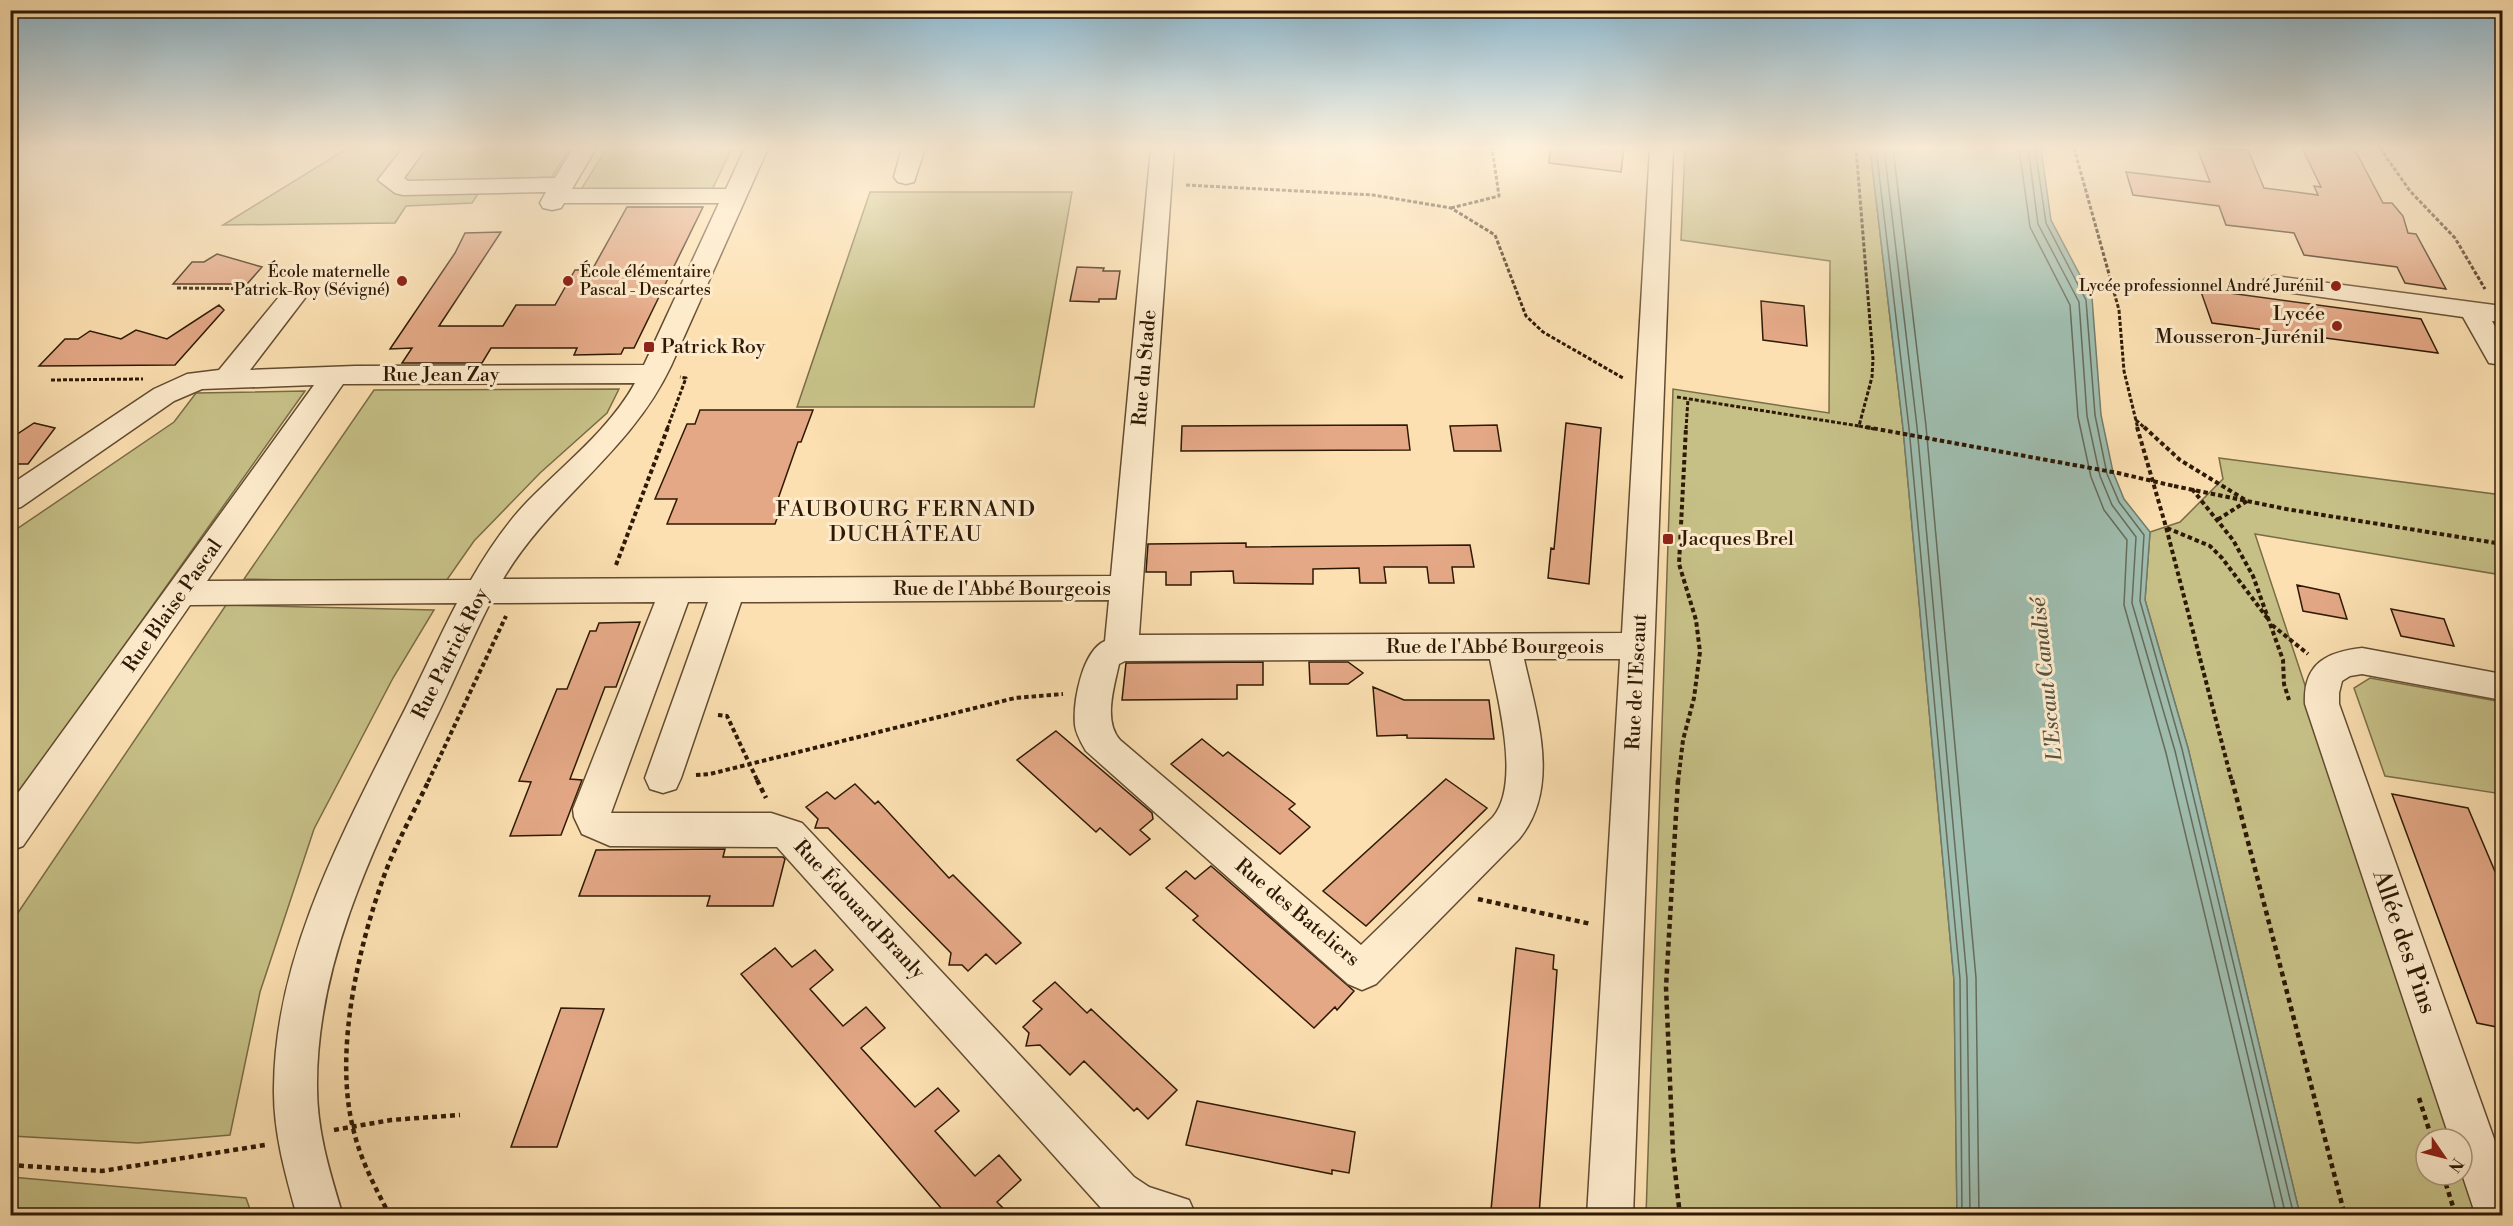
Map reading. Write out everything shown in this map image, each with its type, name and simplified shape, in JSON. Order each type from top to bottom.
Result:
[{"type":"street","name":"Rue Patrick Roy","points":[[320,1215],[305,1171],[294,1109],[297,1053],[307,994],[325,922],[364,828],[481,592],[516,536],[556,491],[613,434],[639,399],[653,374],[731,205]]},
{"type":"street","name":"Rue du Stade","points":[[1127,588],[1158,205]]},
{"type":"street","name":"Rue de l'Escaut","points":[[1610,1215],[1659,205]]},
{"type":"street","points":[[2274,284],[2491,312],[2499,357]]},
{"type":"street","points":[[229,377],[292,298]]},
{"type":"street","name":"Rue Jean Zay","points":[[10,500],[164,395],[197,380],[229,377],[355,375],[653,374]]},
{"type":"street","name":"Rue Blaise Pascal","points":[[10,835],[334,377]]},
{"type":"street","name":"Rue de l'Abbé Bourgeois","points":[[481,592],[1127,588],[1121,648],[1638,646]]},
{"type":"street","name":"Rue Édouard Branly","points":[[677,589],[592,809],[593,821],[610,830],[771,829],[789,834],[1124,1209],[1139,1208],[1173,1215]]},
{"type":"street","points":[[663,778],[729,589]]},
{"type":"street","points":[[183,593],[481,592]]},
{"type":"street","name":"Rue des Bateliers","points":[[1121,648],[1108,654],[1103,660],[1096,691],[1093,726],[1099,741],[1362,970],[1444,892],[1506,828],[1521,804],[1525,765],[1505,647]]},
{"type":"street","points":[[2332,670],[2341,664],[2362,661],[2502,687]]},
{"type":"street","name":"Allée des Pins","points":[[2332,670],[2322,686],[2322,704],[2499,1215]]},
{"type":"path","points":[[1433,205],[1450,208],[1495,235],[1526,316],[1543,332],[1651,394]]},
{"type":"path","points":[[1450,208],[1461,205]]},
{"type":"path","points":[[1859,426],[1872,377],[1860,205]]},
{"type":"path","points":[[2090,205],[2119,310],[2122,359],[2135,419],[2166,527],[2345,1215]]},
{"type":"path","points":[[2424,205],[2455,238],[2491,312]]},
{"type":"path","points":[[177,288],[266,287],[292,298]]},
{"type":"path","points":[[615,567],[686,378],[653,374]]},
{"type":"path","points":[[51,380],[147,379],[164,395]]},
{"type":"path","points":[[1680,1215],[1673,1153],[1666,978],[1678,783],[1683,740],[1694,698],[1700,652],[1696,620],[1679,564],[1688,399],[1859,426],[2118,473],[2247,501],[2502,544]]},
{"type":"path","points":[[2135,419],[2180,460],[2247,501]]},
{"type":"path","points":[[2192,489],[2233,540],[2253,576],[2272,624]]},
{"type":"path","points":[[2217,520],[2247,501]]},
{"type":"path","points":[[2166,527],[2210,546],[2222,558],[2272,624],[2295,645],[2332,670]]},
{"type":"path","points":[[390,1215],[368,1173],[352,1126],[347,1089],[346,1039],[368,927],[396,850],[498,630],[522,590]]},
{"type":"path","points":[[687,709],[727,716],[750,764],[1015,698],[1096,691]]},
{"type":"path","points":[[1444,892],[1623,931]]},
{"type":"path","points":[[10,1165],[102,1172],[203,1157],[352,1126],[460,1115]]},
{"type":"path","points":[[2447,1187],[2456,1215]]},
{"type":"shaded area","points":[[255,205],[423,205],[406,206],[395,223],[223,225]]},
{"type":"shaded area","points":[[866,205],[1070,205],[1034,407],[797,407]]},
{"type":"shaded area","points":[[1683,205],[1877,205],[1903,428],[1954,980],[1957,1215],[1646,1216],[1673,389],[1829,413],[1830,261],[1681,240]]},
{"type":"shaded area","points":[[619,389],[607,413],[540,473],[474,541],[444,584],[244,579],[374,390]]},
{"type":"shaded area","points":[[305,391],[11,805],[11,533],[174,422],[196,393]]},
{"type":"shaded area","points":[[2219,458],[2502,495],[2502,575],[2255,534],[2451,1127],[2414,1127],[2414,1187],[2472,1187],[2481,1215],[2300,1215],[2188,748],[2145,600],[2150,532],[2180,522],[2223,479]]},
{"type":"shaded area","points":[[226,605],[434,610],[393,678],[314,829],[260,992],[230,1135],[138,1143],[11,1136],[11,923]]},
{"type":"shaded area","points":[[2370,678],[2502,702],[2502,794],[2385,776],[2354,688]]},
{"type":"shaded area","points":[[11,1177],[246,1198],[252,1215],[11,1215]]},
{"type":"water","name":"L'Escaut Canalisé","points":[[1877,205],[2049,205],[2051,220],[2092,298],[2101,415],[2113,472],[2124,499],[2150,532],[2145,600],[2188,748],[2300,1215],[1957,1215],[1954,980],[1903,428]]},
{"type":"building","points":[[2213,205],[2394,205],[2403,216],[2408,233],[2416,234],[2446,289],[2405,283],[2397,267],[2304,255],[2294,233],[2226,225],[2219,206]]},
{"type":"building","points":[[627,207],[703,207],[634,348],[624,348],[621,354],[574,355],[577,348],[491,348],[482,363],[402,363],[412,348],[390,349],[455,253],[465,233],[501,232],[439,326],[503,326],[516,305],[555,305],[575,270],[592,270]]},
{"type":"building","points":[[217,254],[262,267],[247,284],[173,284],[192,262],[204,262]]},
{"type":"building","points":[[1077,267],[1120,271],[1116,299],[1099,299],[1099,302],[1070,301]]},
{"type":"building","points":[[2200,289],[2421,319],[2438,353],[2212,323]]},
{"type":"building","points":[[1761,301],[1804,306],[1807,346],[1763,340]]},
{"type":"building","points":[[219,305],[224,310],[175,365],[39,366],[65,339],[78,339],[90,331],[121,339],[136,330],[167,339]]},
{"type":"building","points":[[700,410],[813,410],[801,442],[798,442],[778,499],[784,499],[775,524],[667,524],[677,499],[655,499],[687,424],[695,424]]},
{"type":"building","points":[[34,423],[55,428],[28,464],[10,464],[10,439]]},
{"type":"building","points":[[1566,423],[1601,428],[1589,584],[1548,578],[1551,548],[1554,549]]},
{"type":"building","points":[[1407,425],[1410,450],[1181,451],[1182,426]]},
{"type":"building","points":[[1497,425],[1501,451],[1454,451],[1450,426]]},
{"type":"building","points":[[1246,543],[1246,547],[1470,545],[1474,567],[1452,567],[1454,583],[1429,583],[1427,567],[1384,567],[1386,583],[1360,583],[1359,568],[1313,569],[1313,584],[1234,583],[1233,571],[1191,572],[1191,585],[1166,585],[1166,572],[1146,572],[1148,544]]},
{"type":"building","points":[[2297,585],[2339,594],[2347,619],[2303,611]]},
{"type":"building","points":[[2391,609],[2444,619],[2454,646],[2401,636]]},
{"type":"building","points":[[640,622],[616,687],[605,687],[570,779],[582,780],[561,835],[510,836],[531,782],[519,781],[557,689],[567,689],[590,631],[596,631],[599,623]]},
{"type":"building","points":[[1263,662],[1263,685],[1237,685],[1237,699],[1122,700],[1126,663]]},
{"type":"building","points":[[1309,662],[1348,662],[1363,673],[1348,684],[1310,684]]},
{"type":"building","points":[[1373,687],[1404,700],[1489,700],[1494,739],[1377,736]]},
{"type":"building","points":[[1056,731],[1152,813],[1153,819],[1140,830],[1150,839],[1130,855],[1100,828],[1096,832],[1017,760]]},
{"type":"building","points":[[1202,739],[1223,756],[1228,752],[1295,804],[1289,809],[1310,827],[1280,854],[1171,764]]},
{"type":"building","points":[[1446,779],[1487,808],[1366,926],[1323,891]]},
{"type":"building","points":[[855,784],[875,804],[878,801],[949,878],[953,875],[1021,943],[996,964],[986,954],[968,971],[962,965],[949,965],[951,953],[828,828],[815,828],[818,819],[806,807],[827,792],[835,799]]},
{"type":"building","points":[[2392,794],[2468,808],[2502,888],[2502,1028],[2477,1023]]},
{"type":"building","points":[[725,849],[723,857],[783,857],[785,859],[773,906],[707,906],[710,896],[579,896],[596,850]]},
{"type":"building","points":[[1211,866],[1354,991],[1337,1010],[1335,1007],[1314,1028],[1193,920],[1198,916],[1166,888],[1186,871],[1195,879]]},
{"type":"building","points":[[775,948],[792,967],[815,950],[833,970],[810,989],[843,1026],[866,1007],[885,1028],[861,1048],[915,1107],[938,1088],[959,1111],[935,1131],[975,1176],[999,1155],[1021,1180],[997,1202],[1010,1215],[947,1215],[741,974]]},
{"type":"building","points":[[1516,948],[1554,955],[1553,969],[1557,970],[1539,1215],[1517,1215],[1491,1210]]},
{"type":"building","points":[[1055,982],[1087,1013],[1091,1009],[1177,1090],[1148,1119],[1137,1108],[1134,1111],[1084,1061],[1070,1075],[1040,1045],[1026,1046],[1029,1033],[1023,1027],[1042,1009],[1033,1001]]},
{"type":"building","points":[[561,1008],[604,1009],[557,1147],[511,1147]]},
{"type":"building","points":[[1197,1101],[1355,1132],[1349,1173],[1332,1170],[1332,1174],[1186,1145]]},
{"type":"place","name":"École maternelle Patrick-Roy (Sévigné)","points":[[402,281]]},
{"type":"place","name":"École élémentaire Pascal - Descartes","points":[[568,281]]},
{"type":"place","name":"Lycée professionnel André Jurénil","points":[[2336,286]]},
{"type":"place","name":"Lycée Mousseron-Jurénil","points":[[2337,326]]},
{"type":"place","name":"Patrick Roy","points":[[649,347]]},
{"type":"place","name":"Jacques Brel","points":[[1668,539]]},
{"type":"district","name":"FAUBOURG FERNAND DUCHÂTEAU","points":[[906,522]]}]
